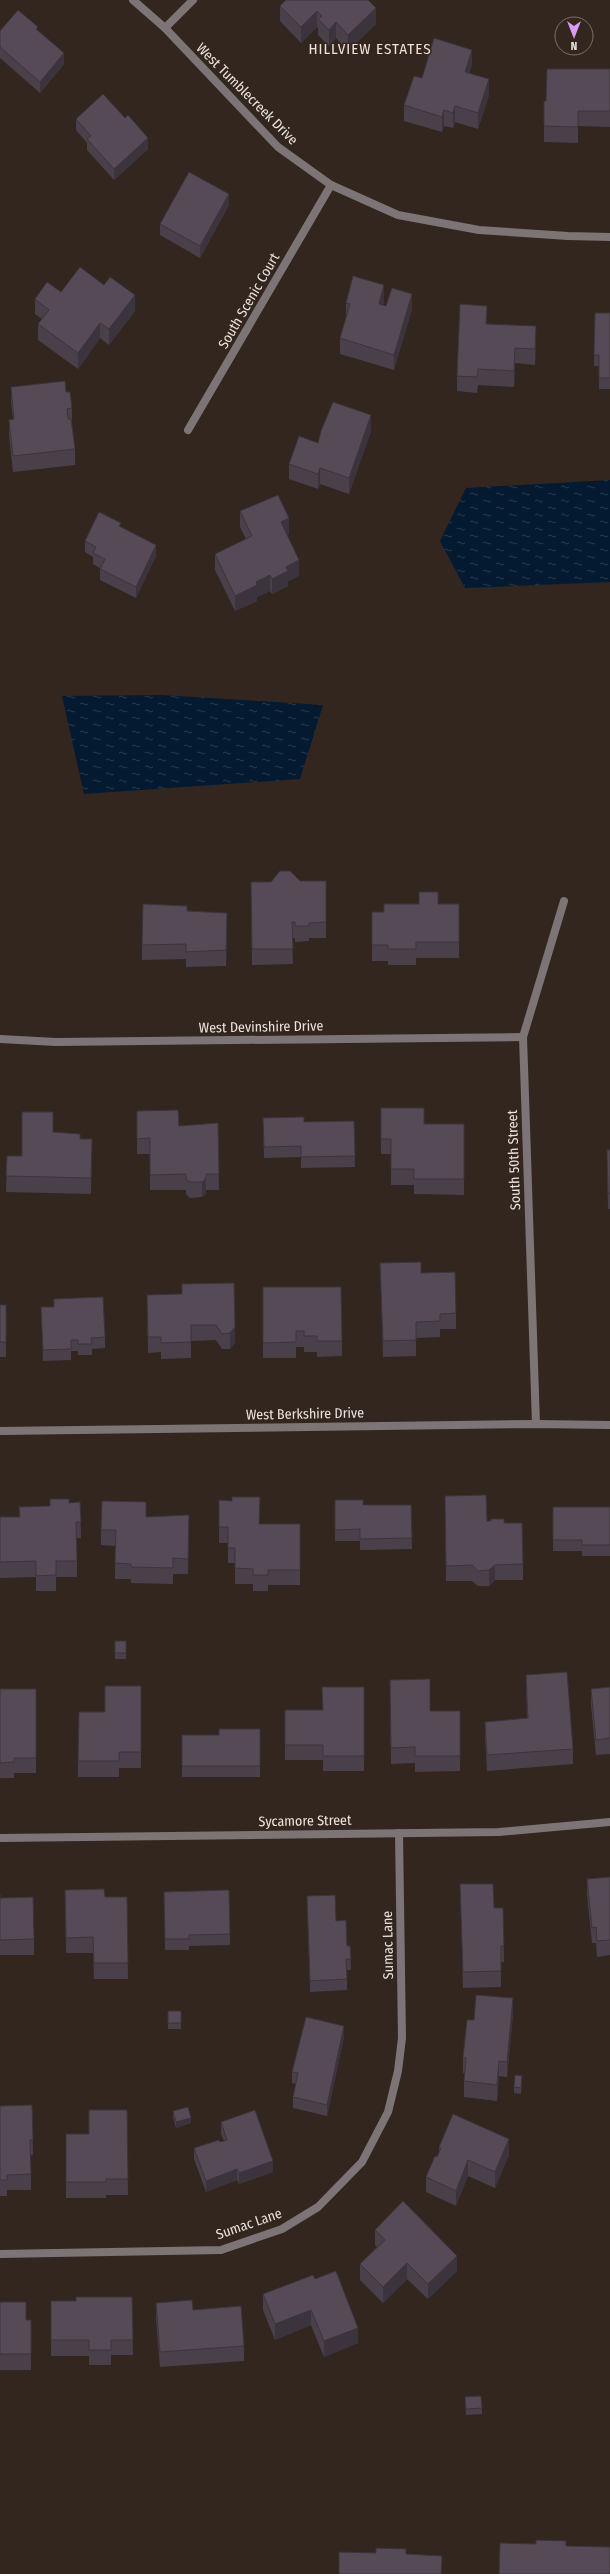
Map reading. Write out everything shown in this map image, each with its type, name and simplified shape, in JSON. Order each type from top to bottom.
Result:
[{"type":"street","name":"West Tumblecreek Drive","points":[[133,0],[165,28],[278,147],[331,185],[406,216],[479,230],[568,236],[610,237]]},
{"type":"street","points":[[165,28],[193,0]]},
{"type":"street","name":"South Scenic Court","points":[[188,430],[331,185]]},
{"type":"street","name":"South 50th Street","points":[[536,1424],[523,1037],[564,901]]},
{"type":"street","name":"West Devinshire Drive","points":[[0,1039],[56,1042],[523,1037]]},
{"type":"street","name":"West Berkshire Drive","points":[[0,1431],[536,1424],[610,1425]]},
{"type":"street","name":"Sycamore Street","points":[[0,1838],[499,1832],[610,1822]]},
{"type":"street","name":"Sumac Lane","points":[[0,2254],[221,2250],[282,2229],[318,2207],[362,2162],[388,2112],[398,2071],[402,2038],[399,1833]]},
{"type":"water","points":[[610,480],[610,582],[465,588],[440,541],[466,488]]},
{"type":"water","points":[[162,695],[323,705],[300,779],[84,794],[62,696]]},
{"type":"building","points":[[286,0],[368,0],[376,8],[348,35],[336,22],[329,30],[318,19],[322,16],[317,11],[301,27],[280,6]]},
{"type":"building","points":[[18,10],[38,27],[36,29],[64,53],[40,82],[0,47],[0,31]]},
{"type":"building","points":[[434,38],[472,50],[465,72],[489,79],[478,113],[455,106],[453,113],[444,110],[442,117],[404,105],[414,76],[422,78]]},
{"type":"building","points":[[547,69],[610,69],[610,111],[578,111],[578,127],[544,126],[544,101],[546,101]]},
{"type":"building","points":[[103,94],[125,118],[128,115],[148,138],[114,169],[87,139],[91,136],[76,119]]},
{"type":"building","points":[[189,172],[229,194],[200,246],[160,224]]},
{"type":"building","points":[[80,267],[104,285],[110,277],[135,295],[109,329],[100,323],[78,353],[38,324],[49,310],[35,299],[47,282],[61,292]]},
{"type":"building","points":[[353,276],[384,285],[379,304],[386,306],[392,288],[412,294],[394,355],[340,338],[350,304],[346,303]]},
{"type":"building","points":[[460,304],[487,306],[486,324],[536,326],[535,349],[515,348],[514,371],[478,369],[477,377],[457,376]]},
{"type":"building","points":[[595,313],[610,313],[610,378],[599,378],[599,355],[594,355]]},
{"type":"building","points":[[65,381],[66,392],[70,392],[72,408],[67,409],[68,419],[71,419],[75,449],[13,456],[9,420],[14,419],[11,387]]},
{"type":"building","points":[[333,402],[371,415],[349,478],[320,468],[318,474],[289,464],[299,436],[318,443],[321,431]]},
{"type":"building","points":[[278,495],[289,518],[281,522],[299,560],[286,567],[288,571],[272,579],[270,575],[256,582],[257,585],[235,596],[215,554],[252,536],[240,511]]},
{"type":"building","points":[[99,512],[121,523],[119,526],[156,545],[136,587],[100,569],[105,559],[93,553],[96,547],[85,541]]},
{"type":"building","points":[[280,871],[290,871],[300,881],[326,881],[326,922],[309,923],[309,926],[295,926],[295,922],[292,922],[293,949],[252,949],[251,882],[271,882]]},
{"type":"building","points":[[419,892],[438,892],[438,904],[459,904],[459,942],[416,942],[416,949],[388,949],[388,945],[372,945],[372,912],[384,912],[384,904],[419,904]]},
{"type":"building","points":[[143,904],[187,906],[187,911],[227,913],[226,950],[186,952],[186,944],[142,945]]},
{"type":"building","points":[[381,1108],[424,1108],[424,1124],[464,1124],[464,1179],[414,1179],[414,1169],[391,1169],[391,1139],[381,1139]]},
{"type":"building","points":[[178,1110],[179,1126],[218,1123],[219,1174],[206,1174],[206,1178],[202,1182],[190,1182],[186,1179],[186,1174],[150,1175],[150,1138],[137,1139],[137,1111]]},
{"type":"building","points":[[22,1112],[53,1112],[53,1132],[80,1134],[80,1139],[92,1139],[91,1178],[6,1176],[7,1156],[22,1156]]},
{"type":"building","points":[[304,1117],[304,1122],[354,1121],[355,1156],[301,1157],[301,1146],[264,1147],[263,1118]]},
{"type":"building","points":[[607,1150],[610,1150],[610,1193],[608,1194]]},
{"type":"building","points":[[421,1262],[421,1273],[455,1272],[456,1313],[440,1314],[440,1321],[416,1322],[416,1340],[383,1341],[380,1263]]},
{"type":"building","points":[[234,1283],[235,1327],[230,1333],[222,1334],[216,1325],[191,1325],[191,1342],[161,1343],[161,1337],[148,1337],[147,1295],[182,1294],[182,1284]]},
{"type":"building","points":[[263,1287],[341,1287],[342,1341],[317,1341],[317,1336],[304,1336],[304,1331],[296,1331],[296,1342],[263,1343]]},
{"type":"building","points":[[103,1297],[105,1337],[91,1338],[92,1344],[78,1344],[78,1340],[71,1340],[71,1349],[43,1350],[41,1307],[54,1307],[54,1299]]},
{"type":"building","points":[[0,1305],[6,1305],[6,1342],[0,1342]]},
{"type":"building","points":[[486,1495],[487,1521],[491,1521],[491,1519],[504,1519],[504,1523],[522,1523],[523,1564],[495,1565],[489,1570],[478,1571],[472,1565],[446,1566],[445,1496]]},
{"type":"building","points":[[232,1497],[260,1497],[259,1524],[300,1524],[300,1570],[268,1570],[268,1575],[253,1575],[253,1569],[235,1568],[235,1548],[228,1548],[228,1527],[219,1527],[219,1500],[232,1501]]},
{"type":"building","points":[[50,1499],[69,1499],[69,1503],[80,1502],[81,1522],[76,1522],[77,1561],[56,1561],[56,1575],[36,1576],[36,1561],[0,1562],[0,1517],[20,1517],[19,1507],[50,1506]]},
{"type":"building","points":[[335,1500],[363,1500],[363,1505],[411,1505],[412,1538],[360,1539],[360,1529],[335,1530]]},
{"type":"building","points":[[102,1501],[146,1502],[146,1517],[189,1515],[188,1559],[173,1558],[173,1568],[131,1567],[131,1564],[115,1563],[116,1530],[101,1530]]},
{"type":"building","points":[[553,1507],[610,1507],[610,1545],[582,1545],[582,1540],[553,1540]]},
{"type":"building","points":[[115,1641],[126,1641],[126,1653],[115,1653]]},
{"type":"building","points":[[567,1672],[573,1749],[487,1755],[485,1722],[528,1718],[526,1675]]},
{"type":"building","points":[[430,1679],[430,1711],[460,1711],[460,1756],[415,1756],[415,1747],[391,1748],[390,1680]]},
{"type":"building","points":[[105,1686],[141,1686],[141,1752],[119,1752],[119,1761],[78,1761],[79,1712],[105,1712]]},
{"type":"building","points":[[322,1687],[364,1687],[364,1756],[323,1756],[323,1745],[285,1745],[285,1710],[323,1710]]},
{"type":"building","points":[[610,1687],[610,1738],[596,1740],[591,1689]]},
{"type":"building","points":[[0,1689],[36,1689],[36,1758],[14,1758],[14,1762],[0,1763]]},
{"type":"building","points":[[219,1729],[260,1729],[260,1766],[182,1766],[182,1735],[219,1735]]},
{"type":"building","points":[[610,1877],[610,1940],[597,1941],[596,1927],[592,1928],[587,1879]]},
{"type":"building","points":[[460,1884],[493,1884],[494,1908],[503,1908],[504,1946],[501,1946],[501,1971],[463,1972]]},
{"type":"building","points":[[104,1889],[105,1897],[127,1897],[128,1963],[94,1963],[93,1937],[66,1938],[65,1890]]},
{"type":"building","points":[[229,1890],[230,1934],[189,1935],[189,1939],[165,1939],[164,1892]]},
{"type":"building","points":[[335,1895],[336,1921],[346,1920],[347,1946],[350,1946],[351,1959],[346,1959],[347,1979],[310,1981],[307,1896]]},
{"type":"building","points":[[33,1897],[34,1939],[0,1940],[0,1898]]},
{"type":"building","points":[[476,1995],[513,1998],[507,2062],[499,2061],[497,2085],[464,2081],[466,2058],[463,2057],[467,2020],[474,2020]]},
{"type":"building","points":[[168,2011],[181,2011],[181,2023],[168,2023]]},
{"type":"building","points":[[306,2017],[344,2026],[327,2105],[293,2097],[298,2073],[292,2072]]},
{"type":"building","points":[[515,2075],[522,2076],[521,2088],[514,2087]]},
{"type":"building","points":[[32,2105],[33,2140],[30,2140],[31,2174],[7,2175],[7,2180],[0,2180],[0,2106]]},
{"type":"building","points":[[188,2107],[191,2118],[176,2122],[173,2111]]},
{"type":"building","points":[[89,2110],[127,2110],[128,2179],[106,2179],[106,2182],[66,2182],[66,2134],[89,2134]]},
{"type":"building","points":[[255,2110],[273,2161],[239,2173],[237,2169],[206,2181],[194,2148],[219,2140],[220,2142],[227,2140],[221,2122]]},
{"type":"building","points":[[453,2114],[509,2139],[495,2172],[468,2160],[456,2191],[426,2177],[435,2156],[437,2157],[441,2148],[439,2147]]},
{"type":"building","points":[[403,2201],[457,2256],[428,2284],[407,2263],[383,2287],[360,2264],[385,2240],[375,2230]]},
{"type":"building","points":[[336,2271],[358,2328],[324,2341],[311,2310],[275,2324],[263,2294],[313,2275],[315,2279]]},
{"type":"building","points":[[76,2297],[132,2297],[133,2340],[111,2340],[111,2350],[89,2350],[89,2340],[51,2340],[51,2301],[76,2301]]},
{"type":"building","points":[[192,2300],[193,2310],[241,2306],[244,2346],[160,2352],[156,2303]]},
{"type":"building","points":[[0,2302],[26,2302],[26,2320],[31,2320],[31,2354],[0,2354]]},
{"type":"building","points":[[481,2396],[482,2408],[466,2409],[465,2397]]},
{"type":"building","points":[[536,2540],[566,2541],[566,2546],[610,2547],[610,2574],[499,2574],[500,2543],[536,2544]]},
{"type":"building","points":[[376,2548],[406,2549],[406,2554],[442,2556],[441,2574],[339,2574],[339,2552],[376,2553]]},
{"type":"district","name":"HILLVIEW ESTATES","points":[[370,49]]}]
